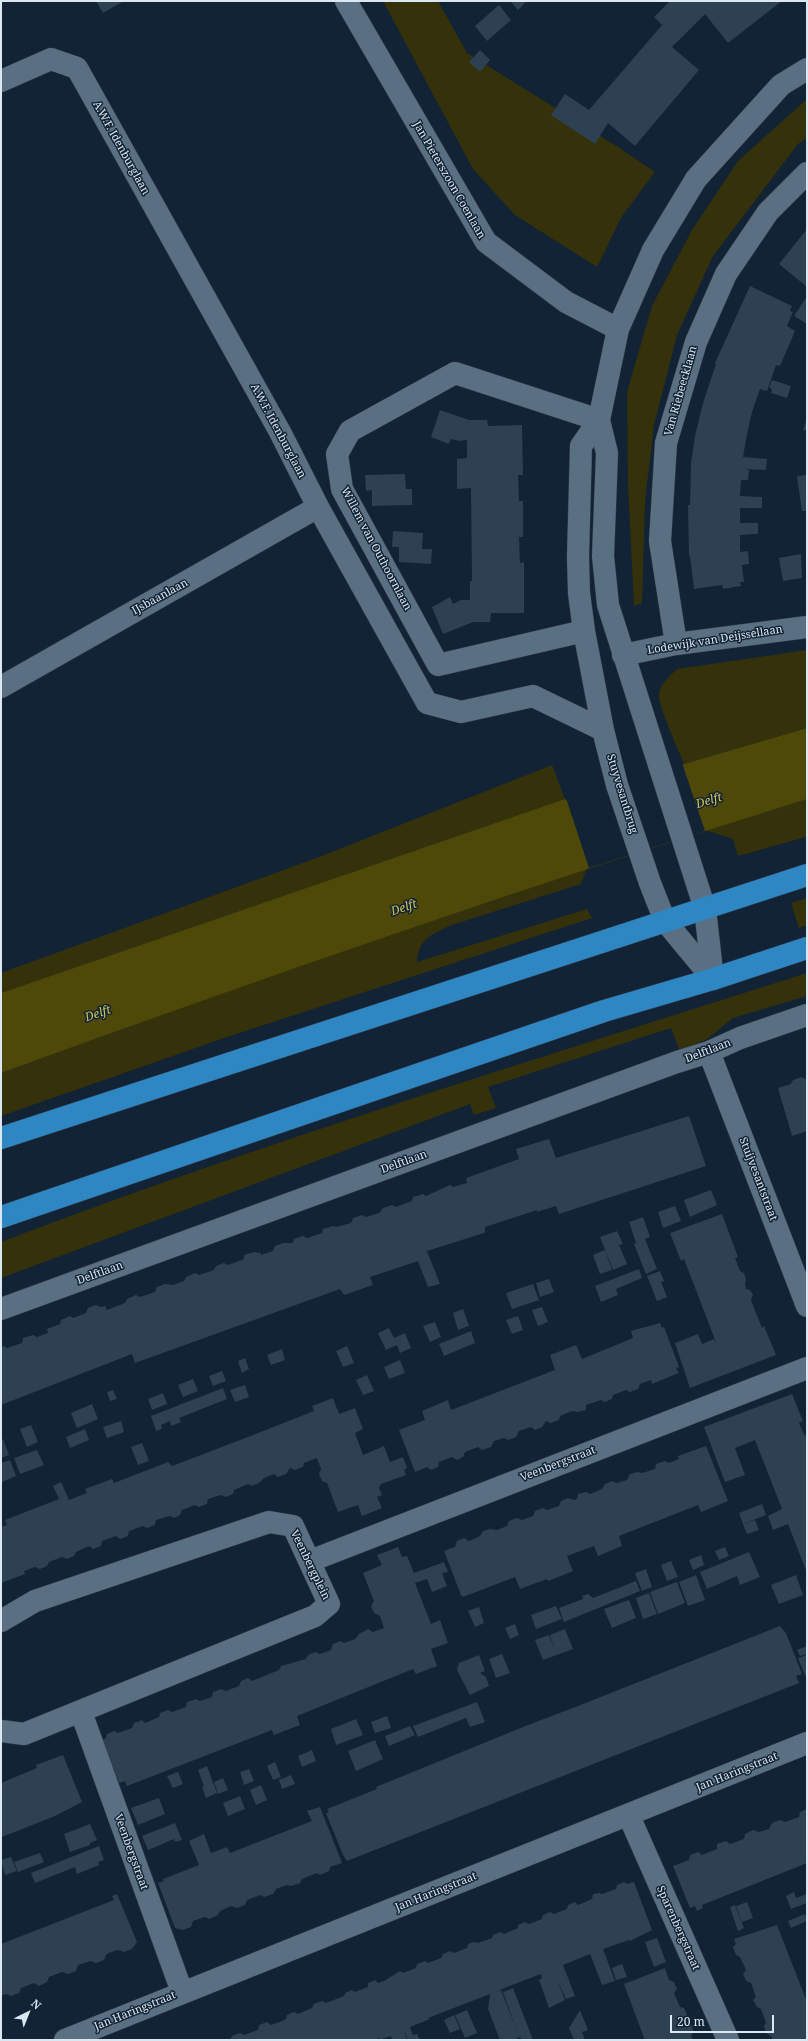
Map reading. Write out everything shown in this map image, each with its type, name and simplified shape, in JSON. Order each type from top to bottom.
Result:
[{"type":"main road","points":[[1,1138],[807,875]]},
{"type":"main road","points":[[1,1217],[604,1011],[713,979],[807,948]]},
{"type":"street","name":"Jan Pieterszoon Coenlaan","points":[[346,1],[486,242],[566,302],[618,329]]},
{"type":"street","name":"A.W.F. Idenburglaan","points":[[1,81],[51,59],[77,68],[280,432],[318,507],[427,703],[461,712],[533,696],[603,730]]},
{"type":"street","points":[[584,632],[579,593],[578,557],[581,446],[599,420],[618,329],[653,250],[696,179],[781,85],[807,69]]},
{"type":"street","name":"Van Riebeecklaan","points":[[676,644],[660,542],[666,443],[696,342],[726,274],[768,212],[807,173]]},
{"type":"street","name":"Willem van Outhoornlaan","points":[[584,632],[438,665],[342,489],[337,454],[350,431],[455,373],[599,420]]},
{"type":"street","points":[[599,420],[607,453],[603,556],[608,605],[705,909],[713,979]]},
{"type":"street","name":"IJsbaanlaan","points":[[1,686],[318,507]]},
{"type":"street","name":"Lodewijk van Deijssellaan","points":[[623,655],[676,644],[807,627]]},
{"type":"street","name":"Stuyvesantbrug","points":[[584,632],[603,730],[617,785],[650,883],[665,921]]},
{"type":"street","points":[[665,921],[713,979]]},
{"type":"street","name":"Delftlaan","points":[[1,1309],[709,1052],[740,1038],[807,1015]]},
{"type":"street","name":"Stuijvesantstraat","points":[[709,1052],[807,1306]]},
{"type":"street","name":"Veenbergstraat","points":[[310,1561],[807,1368]]},
{"type":"street","name":"Veenbergplein","points":[[1,1621],[35,1601],[269,1522],[293,1526],[329,1604],[315,1616],[81,1712],[24,1734],[1,1731]]},
{"type":"street","name":"Veenbergstraat","points":[[81,1712],[182,1992]]},
{"type":"street","name":"Jan Haringstraat","points":[[65,2040],[182,1992],[629,1816],[807,1743]]},
{"type":"street","name":"Sparenbergstraat","points":[[629,1816],[728,2040]]},
{"type":"shaded area","points":[[383,1],[438,1],[467,53],[618,147],[655,172],[622,216],[597,267],[515,215],[473,169]]},
{"type":"shaded area","points":[[807,99],[807,138],[798,144],[713,256],[677,335],[654,425],[645,501],[642,603],[634,606],[628,484],[627,392],[652,306],[692,230],[738,161]]},
{"type":"shaded area","points":[[807,650],[807,728],[684,764],[659,699],[659,693],[662,686],[677,669]]},
{"type":"shaded area","points":[[552,765],[565,799],[1,993],[1,973],[319,857]]},
{"type":"shaded area","points":[[807,799],[806,837],[738,856],[733,839],[705,830]]},
{"type":"shaded area","points":[[587,868],[581,884],[449,926],[437,932],[423,943],[418,954],[417,962],[587,909],[592,918],[227,1037],[1,1116],[1,1073],[216,995]]},
{"type":"shaded area","points":[[807,898],[807,925],[799,928],[791,903]]},
{"type":"shaded area","points":[[807,973],[807,996],[733,1018],[707,1039],[680,1051],[671,1028],[488,1087],[496,1108],[474,1115],[470,1104],[1,1278],[1,1242],[200,1169],[301,1135],[503,1069]]},
{"type":"water","name":"Delft","points":[[807,728],[807,799],[402,931],[1,1073],[1,993],[565,799],[567,801],[684,764]]},
{"type":"pier","points":[[682,763],[705,831],[589,868],[567,801]]},
{"type":"building","points":[[96,1],[124,1],[103,13]]},
{"type":"building","points":[[510,1],[523,1],[525,3],[518,10]]},
{"type":"building","points":[[670,1],[782,1],[728,43],[705,14],[672,47],[699,70],[635,146],[608,123],[595,144],[551,115],[565,94],[589,110],[662,25],[654,17]]},
{"type":"building","points":[[499,5],[511,20],[487,41],[475,26]]},
{"type":"building","points":[[480,50],[490,60],[480,72],[469,62]]},
{"type":"building","points":[[807,229],[807,287],[779,264]]},
{"type":"building","points":[[750,286],[792,306],[790,311],[793,312],[787,326],[795,331],[780,366],[776,365],[767,391],[760,389],[752,412],[747,434],[743,457],[767,459],[766,470],[745,469],[749,470],[748,480],[741,480],[740,496],[762,497],[762,508],[740,508],[740,523],[758,523],[758,534],[740,535],[740,552],[748,551],[749,564],[742,565],[744,582],[740,582],[741,586],[723,589],[722,585],[694,589],[689,556],[688,505],[690,505],[691,463],[695,436],[703,403],[716,364],[715,363]]},
{"type":"building","points":[[807,296],[807,324],[794,316]]},
{"type":"building","points":[[772,380],[791,386],[787,398],[771,393],[772,389],[769,388]]},
{"type":"building","points":[[440,410],[469,420],[487,420],[488,426],[522,425],[523,475],[518,475],[519,501],[523,501],[523,537],[519,537],[520,563],[524,562],[524,613],[491,613],[490,622],[473,622],[443,634],[432,607],[450,597],[453,604],[461,600],[470,600],[470,581],[472,581],[471,488],[457,489],[457,459],[467,458],[467,440],[460,441],[451,439],[449,444],[431,437]]},
{"type":"building","points":[[807,418],[807,431],[803,430]]},
{"type":"building","points":[[405,474],[406,489],[412,489],[412,505],[372,506],[372,490],[366,491],[365,475]]},
{"type":"building","points":[[807,475],[807,511],[802,511],[797,476]]},
{"type":"building","points":[[393,531],[423,533],[422,549],[432,549],[431,564],[399,562],[399,547],[392,547]]},
{"type":"building","points":[[801,554],[802,578],[783,581],[779,558]]},
{"type":"building","points":[[801,1077],[807,1079],[807,1131],[792,1136],[778,1088],[791,1084],[793,1080]]},
{"type":"building","points":[[689,1116],[706,1166],[559,1214],[556,1206],[537,1212],[537,1210],[485,1227],[484,1233],[427,1251],[440,1284],[428,1287],[418,1261],[370,1277],[373,1285],[344,1295],[340,1289],[135,1363],[132,1354],[1,1405],[1,1347],[4,1346],[7,1348],[22,1343],[23,1338],[33,1335],[37,1337],[48,1333],[47,1329],[60,1324],[61,1320],[70,1316],[73,1318],[86,1313],[88,1308],[96,1305],[101,1307],[105,1306],[107,1310],[125,1303],[127,1299],[136,1295],[140,1297],[155,1292],[157,1287],[165,1284],[173,1285],[184,1281],[186,1277],[195,1273],[199,1275],[214,1270],[216,1266],[224,1263],[228,1265],[244,1259],[244,1255],[254,1252],[261,1253],[261,1255],[273,1251],[275,1246],[283,1243],[293,1243],[294,1239],[303,1236],[307,1238],[322,1233],[323,1229],[351,1223],[353,1218],[362,1215],[366,1217],[379,1213],[383,1208],[392,1205],[396,1207],[412,1201],[413,1197],[423,1194],[426,1196],[450,1185],[453,1187],[467,1183],[466,1178],[519,1159],[516,1149],[549,1139],[556,1158]]},
{"type":"building","points":[[711,1190],[717,1205],[690,1217],[684,1200]]},
{"type":"building","points":[[675,1206],[681,1221],[663,1228],[658,1212]]},
{"type":"building","points":[[722,1214],[738,1257],[735,1258],[740,1271],[744,1273],[746,1279],[746,1289],[750,1290],[753,1295],[751,1300],[762,1328],[764,1326],[776,1355],[690,1388],[675,1343],[698,1334],[702,1344],[714,1339],[717,1345],[684,1259],[681,1261],[670,1233]]},
{"type":"building","points":[[643,1217],[650,1237],[645,1239],[657,1269],[646,1274],[634,1244],[636,1243],[629,1222]]},
{"type":"building","points":[[617,1231],[623,1244],[619,1245],[627,1264],[613,1270],[600,1237]]},
{"type":"building","points":[[605,1250],[612,1270],[600,1274],[593,1255]]},
{"type":"building","points":[[639,1269],[642,1278],[616,1289],[618,1295],[601,1302],[595,1286]]},
{"type":"building","points":[[660,1271],[664,1281],[661,1282],[667,1297],[657,1301],[647,1276]]},
{"type":"building","points":[[549,1279],[554,1292],[540,1297],[536,1283]]},
{"type":"building","points":[[533,1284],[539,1300],[512,1309],[506,1293]]},
{"type":"building","points":[[542,1307],[548,1322],[538,1326],[532,1310]]},
{"type":"building","points":[[463,1309],[469,1326],[458,1330],[453,1313]]},
{"type":"building","points":[[518,1316],[523,1330],[512,1334],[506,1320]]},
{"type":"building","points":[[435,1322],[441,1337],[430,1342],[423,1326]]},
{"type":"building","points":[[660,1323],[662,1328],[664,1327],[679,1367],[676,1368],[679,1373],[652,1384],[651,1380],[640,1384],[638,1389],[630,1392],[626,1390],[613,1395],[612,1399],[605,1402],[601,1400],[586,1405],[586,1410],[578,1412],[572,1411],[560,1416],[559,1420],[551,1423],[546,1421],[542,1427],[535,1430],[531,1427],[519,1431],[516,1437],[508,1440],[504,1438],[494,1441],[491,1447],[482,1450],[478,1447],[465,1452],[463,1457],[457,1460],[452,1457],[439,1462],[438,1467],[431,1470],[427,1467],[415,1472],[399,1430],[425,1420],[422,1411],[448,1400],[451,1410],[555,1370],[550,1355],[576,1345],[582,1359],[633,1338],[631,1331]]},
{"type":"building","points":[[389,1328],[394,1338],[405,1333],[411,1348],[400,1353],[397,1345],[386,1350],[378,1333]]},
{"type":"building","points":[[471,1331],[475,1343],[444,1356],[439,1344]]},
{"type":"building","points":[[347,1346],[354,1363],[343,1367],[336,1351]]},
{"type":"building","points":[[282,1349],[285,1360],[271,1365],[267,1355]]},
{"type":"building","points":[[245,1358],[249,1369],[242,1373],[238,1361]]},
{"type":"building","points":[[400,1360],[405,1373],[389,1379],[384,1367]]},
{"type":"building","points":[[222,1371],[226,1381],[213,1386],[209,1376]]},
{"type":"building","points":[[367,1375],[374,1391],[363,1395],[356,1380]]},
{"type":"building","points":[[193,1379],[198,1391],[183,1397],[178,1385]]},
{"type":"building","points":[[245,1385],[249,1397],[235,1402],[230,1390]]},
{"type":"building","points":[[223,1388],[227,1399],[179,1418],[181,1422],[171,1426],[170,1421],[161,1425],[162,1429],[156,1431],[151,1416]]},
{"type":"building","points":[[113,1390],[117,1399],[110,1401],[107,1392]]},
{"type":"building","points":[[163,1393],[167,1404],[152,1410],[148,1399]]},
{"type":"building","points":[[792,1394],[803,1421],[799,1423],[804,1435],[807,1436],[807,1573],[788,1524],[773,1530],[768,1516],[782,1509],[755,1440],[735,1448],[745,1475],[725,1482],[704,1427]]},
{"type":"building","points":[[333,1398],[339,1414],[355,1408],[363,1429],[355,1433],[363,1455],[384,1446],[390,1462],[403,1457],[407,1468],[404,1470],[406,1475],[381,1484],[379,1488],[382,1495],[377,1497],[382,1508],[362,1516],[358,1505],[338,1512],[327,1483],[322,1481],[319,1474],[321,1469],[317,1458],[304,1463],[303,1467],[295,1470],[290,1468],[286,1474],[278,1477],[274,1474],[264,1478],[259,1483],[252,1486],[248,1484],[234,1490],[233,1494],[226,1497],[221,1495],[208,1499],[207,1504],[199,1507],[195,1505],[182,1510],[180,1515],[174,1518],[170,1516],[156,1520],[155,1525],[147,1528],[143,1526],[129,1531],[128,1536],[120,1539],[116,1536],[102,1541],[101,1546],[93,1549],[89,1546],[76,1552],[74,1556],[67,1559],[62,1557],[49,1562],[47,1566],[40,1569],[35,1567],[24,1571],[25,1574],[1,1583],[1,1527],[7,1525],[5,1520],[59,1499],[53,1486],[61,1482],[69,1500],[87,1493],[85,1489],[112,1479],[114,1483],[168,1462],[172,1466],[248,1437],[314,1411],[312,1406]]},
{"type":"building","points":[[92,1404],[98,1419],[77,1428],[71,1413]]},
{"type":"building","points":[[121,1421],[124,1432],[107,1438],[103,1427]]},
{"type":"building","points":[[31,1425],[38,1442],[27,1447],[20,1429]]},
{"type":"building","points":[[85,1429],[89,1440],[70,1448],[66,1437]]},
{"type":"building","points":[[3,1439],[9,1455],[1,1458],[1,1440]]},
{"type":"building","points":[[142,1443],[149,1461],[138,1465],[131,1447]]},
{"type":"building","points":[[706,1446],[728,1501],[701,1512],[698,1505],[619,1536],[622,1546],[598,1556],[594,1546],[567,1556],[573,1571],[548,1581],[547,1579],[520,1589],[515,1577],[463,1597],[461,1595],[444,1551],[455,1547],[457,1541],[464,1538],[469,1541],[480,1536],[483,1531],[490,1529],[497,1530],[507,1526],[509,1521],[517,1518],[522,1520],[533,1516],[535,1511],[543,1508],[547,1510],[559,1506],[561,1501],[568,1498],[574,1500],[577,1499],[578,1494],[586,1492],[590,1494],[602,1489],[605,1484],[612,1481],[617,1483],[627,1480],[630,1474],[638,1472],[642,1473],[655,1469],[656,1464],[665,1461],[669,1463],[679,1459],[678,1456]]},
{"type":"building","points":[[37,1450],[44,1465],[20,1474],[14,1458]]},
{"type":"building","points":[[10,1460],[16,1476],[2,1482],[1,1463]]},
{"type":"building","points":[[762,1504],[766,1515],[743,1524],[739,1513]]},
{"type":"building","points":[[755,1520],[759,1530],[747,1534],[743,1524]]},
{"type":"building","points":[[398,1547],[402,1557],[407,1556],[414,1573],[444,1562],[448,1572],[442,1573],[447,1586],[432,1592],[427,1579],[415,1583],[431,1624],[440,1620],[448,1643],[431,1649],[437,1666],[416,1674],[413,1669],[297,1716],[300,1725],[274,1735],[272,1730],[127,1786],[125,1781],[119,1783],[102,1740],[106,1738],[107,1734],[114,1731],[118,1733],[132,1728],[134,1723],[142,1720],[145,1723],[159,1717],[160,1713],[168,1710],[172,1712],[186,1707],[187,1702],[196,1699],[200,1701],[212,1697],[213,1692],[221,1689],[226,1691],[239,1686],[241,1681],[248,1678],[252,1681],[279,1670],[281,1666],[306,1659],[308,1655],[315,1652],[320,1654],[331,1650],[333,1644],[340,1641],[344,1643],[355,1639],[359,1634],[368,1629],[373,1632],[384,1628],[380,1616],[374,1613],[371,1606],[374,1601],[363,1573],[382,1565],[377,1555]]},
{"type":"building","points":[[725,1547],[729,1556],[719,1560],[715,1551]]},
{"type":"building","points":[[749,1552],[760,1577],[740,1585],[737,1576],[707,1589],[700,1572]]},
{"type":"building","points":[[701,1555],[704,1565],[693,1570],[689,1560]]},
{"type":"building","points":[[671,1561],[678,1577],[667,1581],[661,1565]]},
{"type":"building","points":[[646,1569],[652,1587],[642,1591],[635,1573]]},
{"type":"building","points":[[696,1575],[705,1600],[688,1606],[679,1582]]},
{"type":"building","points":[[796,1575],[803,1595],[779,1604],[771,1585]]},
{"type":"building","points":[[636,1581],[640,1591],[564,1622],[559,1608],[583,1599],[586,1607],[582,1596],[588,1594],[593,1598]]},
{"type":"building","points":[[677,1582],[685,1603],[658,1614],[650,1592]]},
{"type":"building","points":[[649,1593],[657,1614],[643,1619],[636,1598]]},
{"type":"building","points":[[629,1600],[636,1618],[612,1628],[604,1609]]},
{"type":"building","points":[[556,1606],[562,1619],[536,1629],[531,1615]]},
{"type":"building","points":[[479,1607],[484,1623],[475,1627],[468,1611]]},
{"type":"building","points":[[515,1624],[519,1635],[510,1639],[505,1628]]},
{"type":"building","points":[[780,1626],[786,1633],[802,1674],[796,1676],[799,1683],[347,1861],[343,1855],[326,1813],[329,1812],[327,1809],[377,1789],[376,1787]]},
{"type":"building","points":[[565,1629],[573,1649],[543,1660],[535,1640],[549,1635],[555,1649],[550,1635]]},
{"type":"building","points":[[807,1646],[807,1654],[800,1656],[797,1650]]},
{"type":"building","points":[[502,1654],[510,1673],[496,1678],[489,1659]]},
{"type":"building","points":[[479,1655],[485,1671],[480,1673],[486,1677],[489,1686],[470,1695],[457,1670],[459,1663]]},
{"type":"building","points":[[807,1655],[807,1680],[798,1658]]},
{"type":"building","points":[[477,1702],[485,1722],[470,1727],[466,1718],[418,1737],[413,1726]]},
{"type":"building","points":[[387,1716],[391,1728],[375,1733],[371,1722]]},
{"type":"building","points":[[356,1719],[363,1735],[336,1745],[331,1729]]},
{"type":"building","points":[[410,1726],[415,1735],[389,1746],[385,1736]]},
{"type":"building","points":[[375,1740],[383,1759],[356,1771],[348,1751]]},
{"type":"building","points":[[312,1750],[316,1761],[302,1767],[298,1756]]},
{"type":"building","points":[[63,1755],[82,1802],[55,1816],[2,1837],[1,1783],[37,1768],[36,1765]]},
{"type":"building","points":[[275,1762],[281,1777],[273,1780],[267,1766]]},
{"type":"building","points":[[207,1766],[217,1793],[206,1798],[202,1787],[204,1786],[198,1770]]},
{"type":"building","points":[[249,1769],[254,1781],[244,1785],[240,1772]]},
{"type":"building","points":[[178,1772],[183,1784],[173,1788],[167,1776]]},
{"type":"building","points":[[291,1775],[295,1784],[282,1789],[279,1780]]},
{"type":"building","points":[[223,1778],[228,1790],[218,1794],[214,1782]]},
{"type":"building","points":[[261,1785],[267,1800],[256,1805],[250,1790]]},
{"type":"building","points":[[240,1796],[245,1809],[228,1816],[223,1803]]},
{"type":"building","points":[[159,1798],[165,1814],[138,1825],[131,1808]]},
{"type":"building","points":[[320,1807],[342,1863],[330,1867],[329,1871],[320,1875],[317,1873],[302,1879],[300,1883],[291,1886],[287,1885],[276,1889],[273,1894],[264,1897],[260,1895],[247,1900],[245,1905],[237,1908],[231,1906],[220,1911],[218,1915],[209,1919],[205,1917],[193,1921],[191,1927],[183,1930],[175,1928],[158,1883],[164,1881],[163,1879],[199,1865],[189,1841],[204,1834],[211,1853],[227,1847],[230,1853],[312,1821],[307,1811]]},
{"type":"building","points":[[807,1809],[807,1863],[702,1905],[703,1908],[697,1911],[695,1906],[690,1908],[673,1866],[689,1860],[690,1855],[698,1852],[702,1855],[717,1849],[717,1844],[726,1841],[730,1844],[744,1839],[745,1834],[753,1830],[759,1832],[769,1829],[772,1823],[780,1820],[785,1822],[799,1817],[800,1812]]},
{"type":"building","points":[[175,1823],[182,1840],[175,1842],[174,1839],[148,1850],[142,1836]]},
{"type":"building","points":[[90,1824],[97,1840],[90,1843],[90,1845],[70,1852],[64,1834]]},
{"type":"building","points":[[99,1846],[104,1860],[98,1862],[99,1865],[77,1874],[75,1867],[35,1883],[31,1873]]},
{"type":"building","points":[[40,1853],[44,1862],[18,1872],[14,1862]]},
{"type":"building","points":[[11,1857],[17,1871],[5,1875],[1,1860]]},
{"type":"building","points":[[624,1882],[627,1884],[634,1882],[652,1930],[630,1941],[629,1940],[603,1949],[615,1981],[602,1985],[590,1954],[563,1965],[575,1996],[566,1999],[557,1980],[565,2000],[549,2008],[539,1980],[542,1978],[541,1974],[494,1992],[501,1990],[517,2031],[503,1992],[513,1988],[533,2040],[522,2040],[520,2037],[513,2040],[500,2040],[488,2009],[490,1994],[428,2018],[430,2019],[410,2027],[413,2035],[417,2034],[420,2040],[408,2040],[404,2030],[407,2040],[392,2040],[391,2036],[379,2040],[379,2038],[373,2040],[230,2040],[232,2036],[240,2033],[244,2035],[258,2030],[259,2025],[267,2022],[271,2025],[282,2021],[286,2019],[287,2015],[294,2012],[298,2014],[312,2008],[314,2004],[322,2001],[326,2003],[344,1996],[345,1993],[352,1990],[355,1992],[368,1987],[368,1983],[375,1980],[378,1983],[384,1981],[400,1971],[403,1973],[416,1968],[417,1964],[425,1961],[428,1963],[441,1958],[443,1954],[450,1951],[454,1953],[467,1948],[468,1944],[474,1942],[478,1943],[492,1938],[493,1935],[501,1932],[504,1934],[518,1928],[518,1925],[525,1922],[529,1924],[542,1919],[543,1915],[550,1912],[554,1914],[567,1909],[568,1905],[575,1902],[578,1905],[592,1899],[593,1894],[602,1894],[616,1889],[617,1885]]},
{"type":"building","points":[[794,1892],[796,1898],[807,1894],[807,1903],[791,1909],[786,1896]]},
{"type":"building","points":[[117,1894],[137,1942],[132,1949],[124,1952],[118,1950],[109,1953],[106,1955],[104,1960],[96,1963],[91,1961],[78,1965],[76,1971],[68,1974],[62,1972],[49,1977],[47,1982],[39,1986],[34,1983],[21,1988],[19,1993],[11,1996],[6,1994],[1,1996],[1,1944],[114,1900],[112,1896]]},
{"type":"building","points":[[747,1902],[753,1918],[742,1922],[736,1906]]},
{"type":"building","points":[[735,1905],[744,1928],[738,1931],[730,1907]]},
{"type":"building","points":[[805,1914],[807,1921],[791,1928],[788,1921]]},
{"type":"building","points":[[777,1925],[807,2002],[807,2040],[773,2040],[771,2036],[766,2033],[764,2026],[766,2023],[761,2009],[757,2007],[753,2000],[756,1997],[751,1983],[746,1981],[743,1974],[746,1970],[740,1957],[736,1955],[733,1947],[736,1944],[734,1939]]},
{"type":"building","points":[[657,1938],[666,1962],[654,1967],[645,1942]]},
{"type":"building","points":[[622,1964],[627,1977],[616,1980],[612,1968]]},
{"type":"building","points":[[665,1968],[669,1980],[674,1982],[677,1989],[674,1993],[680,2007],[684,2008],[687,2015],[685,2018],[686,2021],[691,2024],[694,2032],[691,2035],[693,2040],[645,2040],[644,2038],[624,1984]]},
{"type":"building","points":[[467,2010],[477,2033],[465,2038],[455,2015]]},
{"type":"building","points":[[580,2010],[588,2030],[582,2032],[585,2040],[574,2040],[569,2028]]},
{"type":"building","points":[[454,2015],[460,2029],[450,2033],[444,2020]]}]
